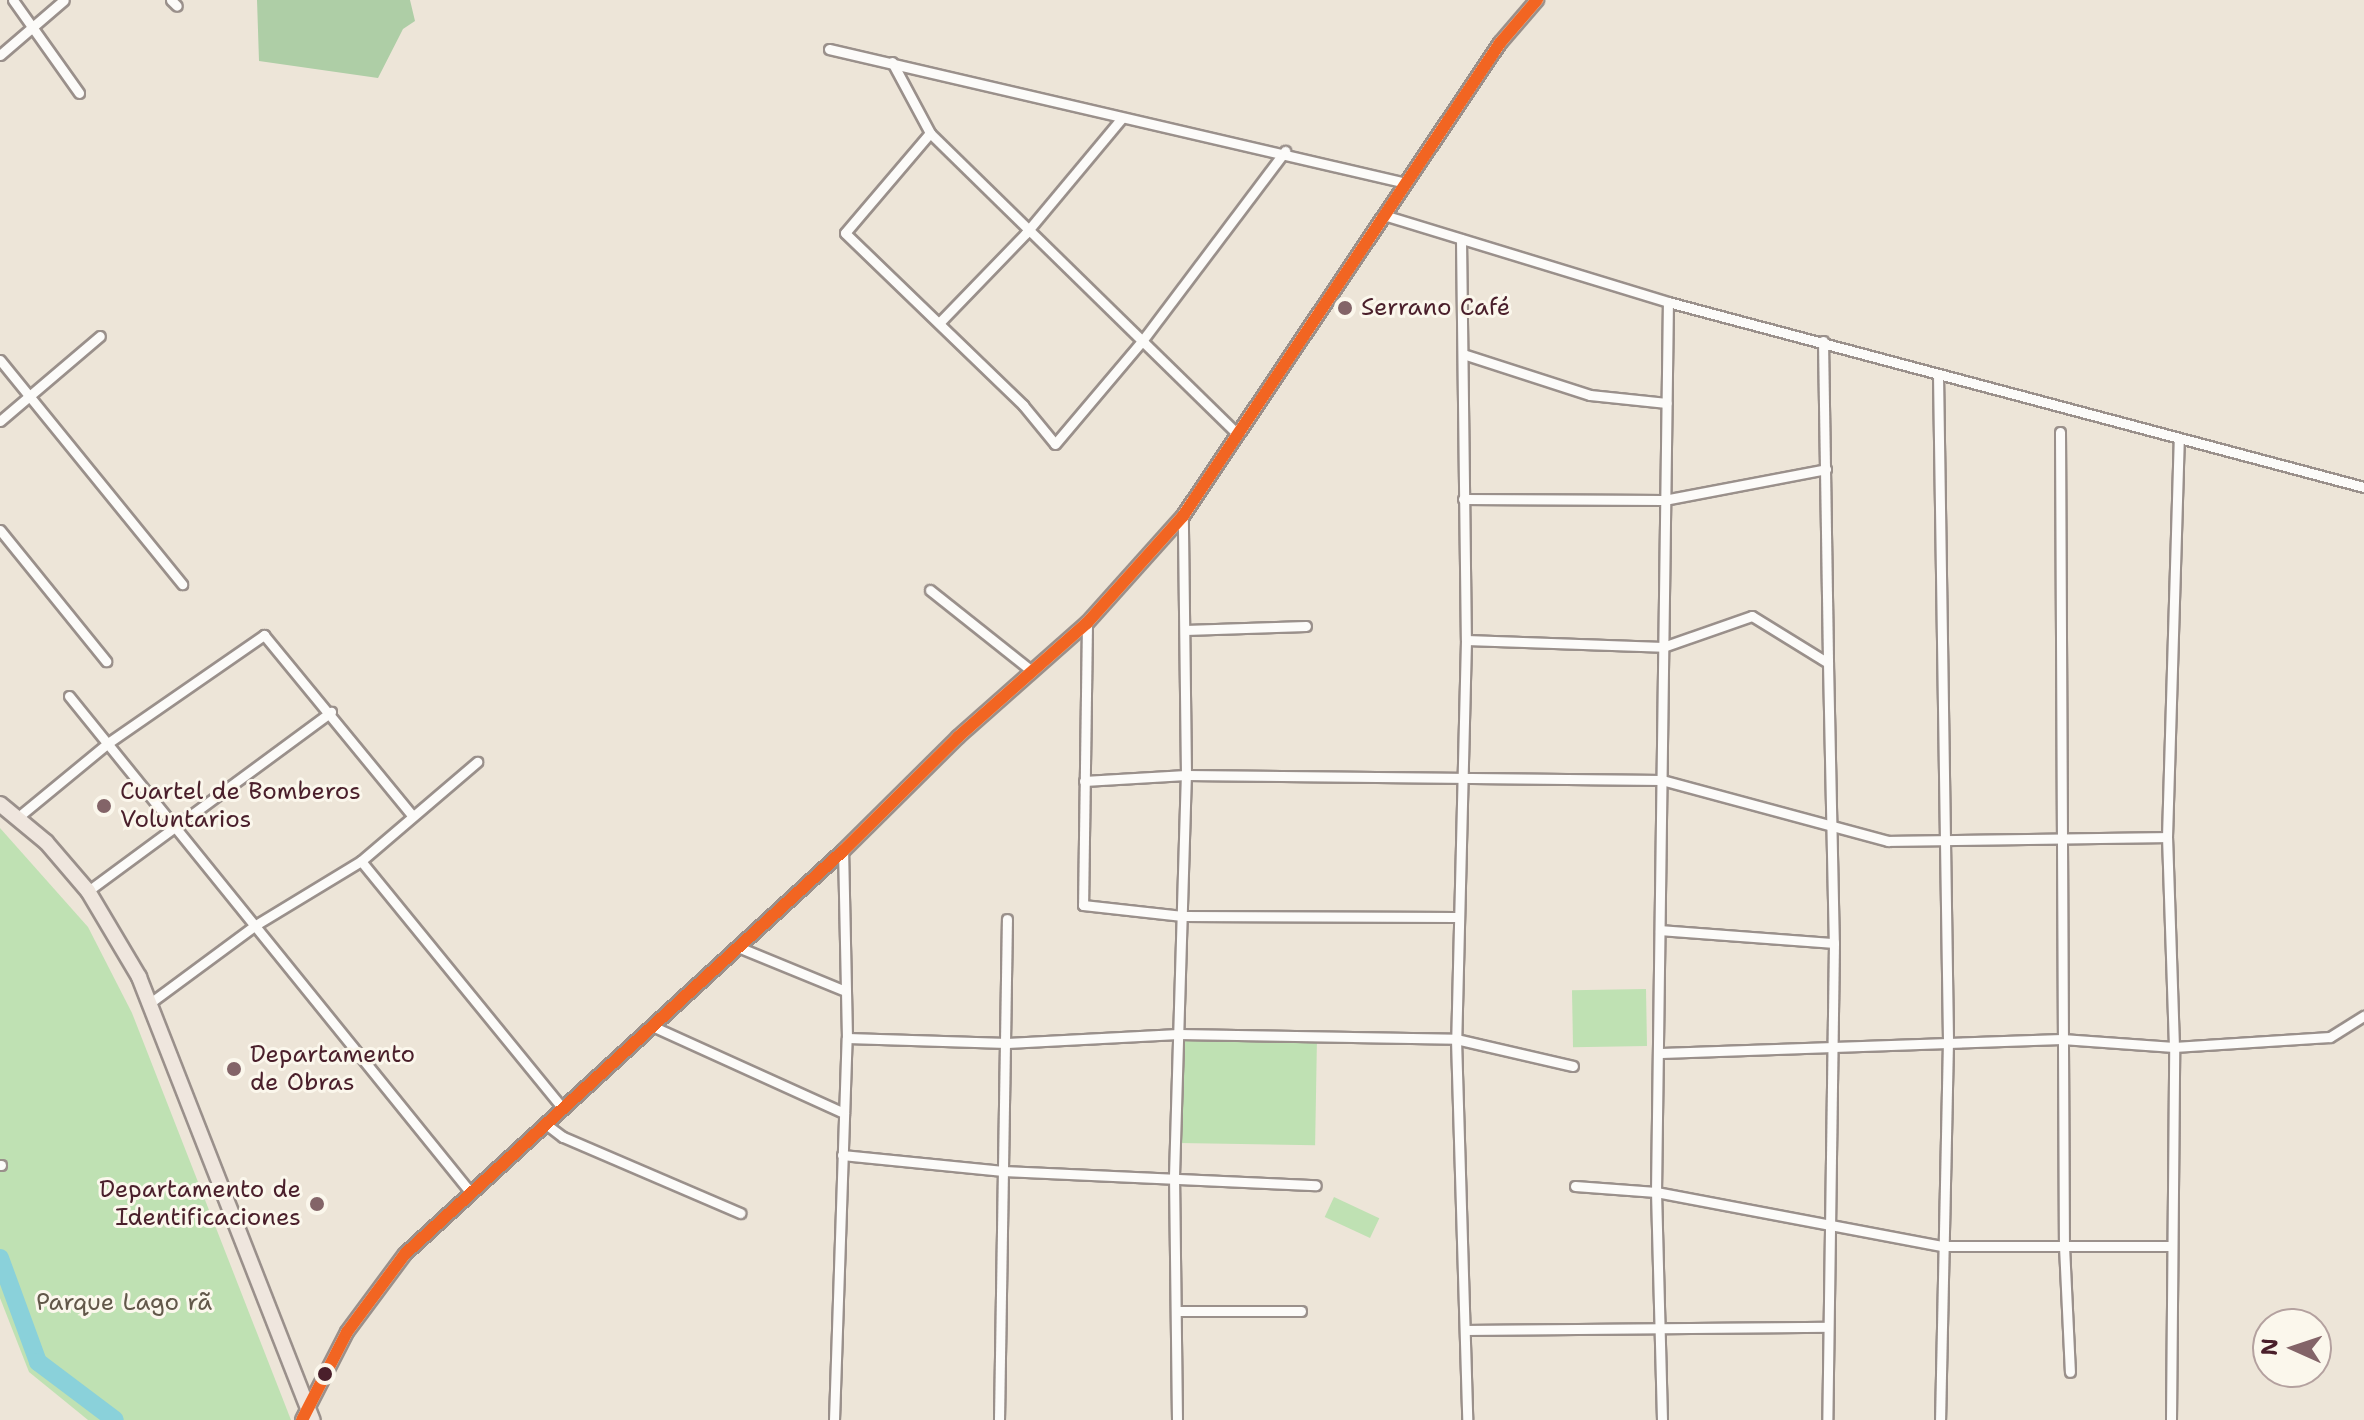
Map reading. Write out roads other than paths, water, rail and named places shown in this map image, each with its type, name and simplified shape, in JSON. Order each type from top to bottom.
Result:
[{"type":"main road","points":[[0,804],[88,891],[118,936],[150,1003],[313,1420]]},
{"type":"street","points":[[13,0],[79,93]]},
{"type":"street","points":[[0,55],[64,0]]},
{"type":"street","points":[[302,1420],[308,1402],[375,1292],[405,1254],[1087,623],[1183,516],[1236,433],[1387,216],[1500,43],[1537,0]]},
{"type":"street","points":[[829,49],[1121,119],[1285,151],[1406,183]]},
{"type":"street","points":[[892,62],[930,133],[1026,233],[1236,433]]},
{"type":"street","points":[[940,322],[1026,233],[1121,119]]},
{"type":"street","points":[[930,133],[845,233],[940,322],[1055,444],[1142,341],[1285,151]]},
{"type":"street","points":[[1387,216],[1668,302],[2364,487]]},
{"type":"street","points":[[1461,239],[1466,640],[1456,1039],[1468,1330],[1467,1420]]},
{"type":"street","points":[[1662,1420],[1656,1192],[1661,1053],[1668,302]]},
{"type":"street","points":[[0,421],[100,336]]},
{"type":"street","points":[[1823,341],[1834,943],[1827,1420]]},
{"type":"street","points":[[1463,354],[1590,395],[1667,403]]},
{"type":"street","points":[[0,360],[182,584]]},
{"type":"street","points":[[1938,374],[1948,1041],[1940,1420]]},
{"type":"street","points":[[2060,432],[2064,1246],[2070,1372]]},
{"type":"street","points":[[2171,1420],[2174,1047],[2167,837],[2179,438]]},
{"type":"street","points":[[1463,499],[1664,500],[1826,469]]},
{"type":"street","points":[[1177,1420],[1174,1176],[1186,775],[1183,516]]},
{"type":"street","points":[[0,530],[106,661]]},
{"type":"street","points":[[930,590],[1032,671]]},
{"type":"street","points":[[1466,640],[1663,647],[1752,616],[1828,663]]},
{"type":"street","points":[[1087,623],[1083,905],[1182,916],[1457,917]]},
{"type":"street","points":[[1185,630],[1306,626]]},
{"type":"street","points":[[17,818],[108,743],[264,635],[331,712],[412,815]]},
{"type":"street","points":[[69,696],[172,828],[471,1193]]},
{"type":"street","points":[[88,891],[331,712]]},
{"type":"street","points":[[150,1003],[254,926],[361,861],[477,762]]},
{"type":"street","points":[[1084,781],[1186,775],[1463,781],[1662,780],[1888,841],[2062,836],[2167,837]]},
{"type":"street","points":[[834,1420],[847,1038],[843,990],[843,851]]},
{"type":"street","points":[[361,861],[563,1109]]},
{"type":"street","points":[[999,1420],[1007,919]]},
{"type":"street","points":[[1660,930],[1834,943]]},
{"type":"street","points":[[738,947],[843,990]]},
{"type":"street","points":[[1661,1053],[1833,1043],[2062,1039],[2174,1047],[2330,1037],[2364,1016]]},
{"type":"street","points":[[652,1026],[844,1113]]},
{"type":"street","points":[[847,1038],[1007,1043],[1178,1034],[1456,1039],[1573,1066]]},
{"type":"street","points":[[547,1125],[563,1137],[740,1213]]},
{"type":"street","points":[[842,1155],[1003,1171],[1174,1176],[1316,1185]]},
{"type":"street","points":[[1575,1186],[1656,1192],[1943,1246],[2172,1246]]},
{"type":"street","points":[[1176,1311],[1301,1311]]},
{"type":"street","points":[[1468,1330],[1828,1327]]},
{"type":"waterway","points":[[0,1258],[38,1362],[115,1420]]},
{"type":"place","name":"Serrano Café","points":[[1345,308]]},
{"type":"place","name":"Cuartel de Bomberos Voluntarios","points":[[104,806]]},
{"type":"place","name":"Departamento de Obras","points":[[234,1069]]},
{"type":"place","name":"Departamento de Identificaciones","points":[[317,1204]]},
{"type":"park label","name":"Parque Lago rã","points":[[124,1303]]}]
